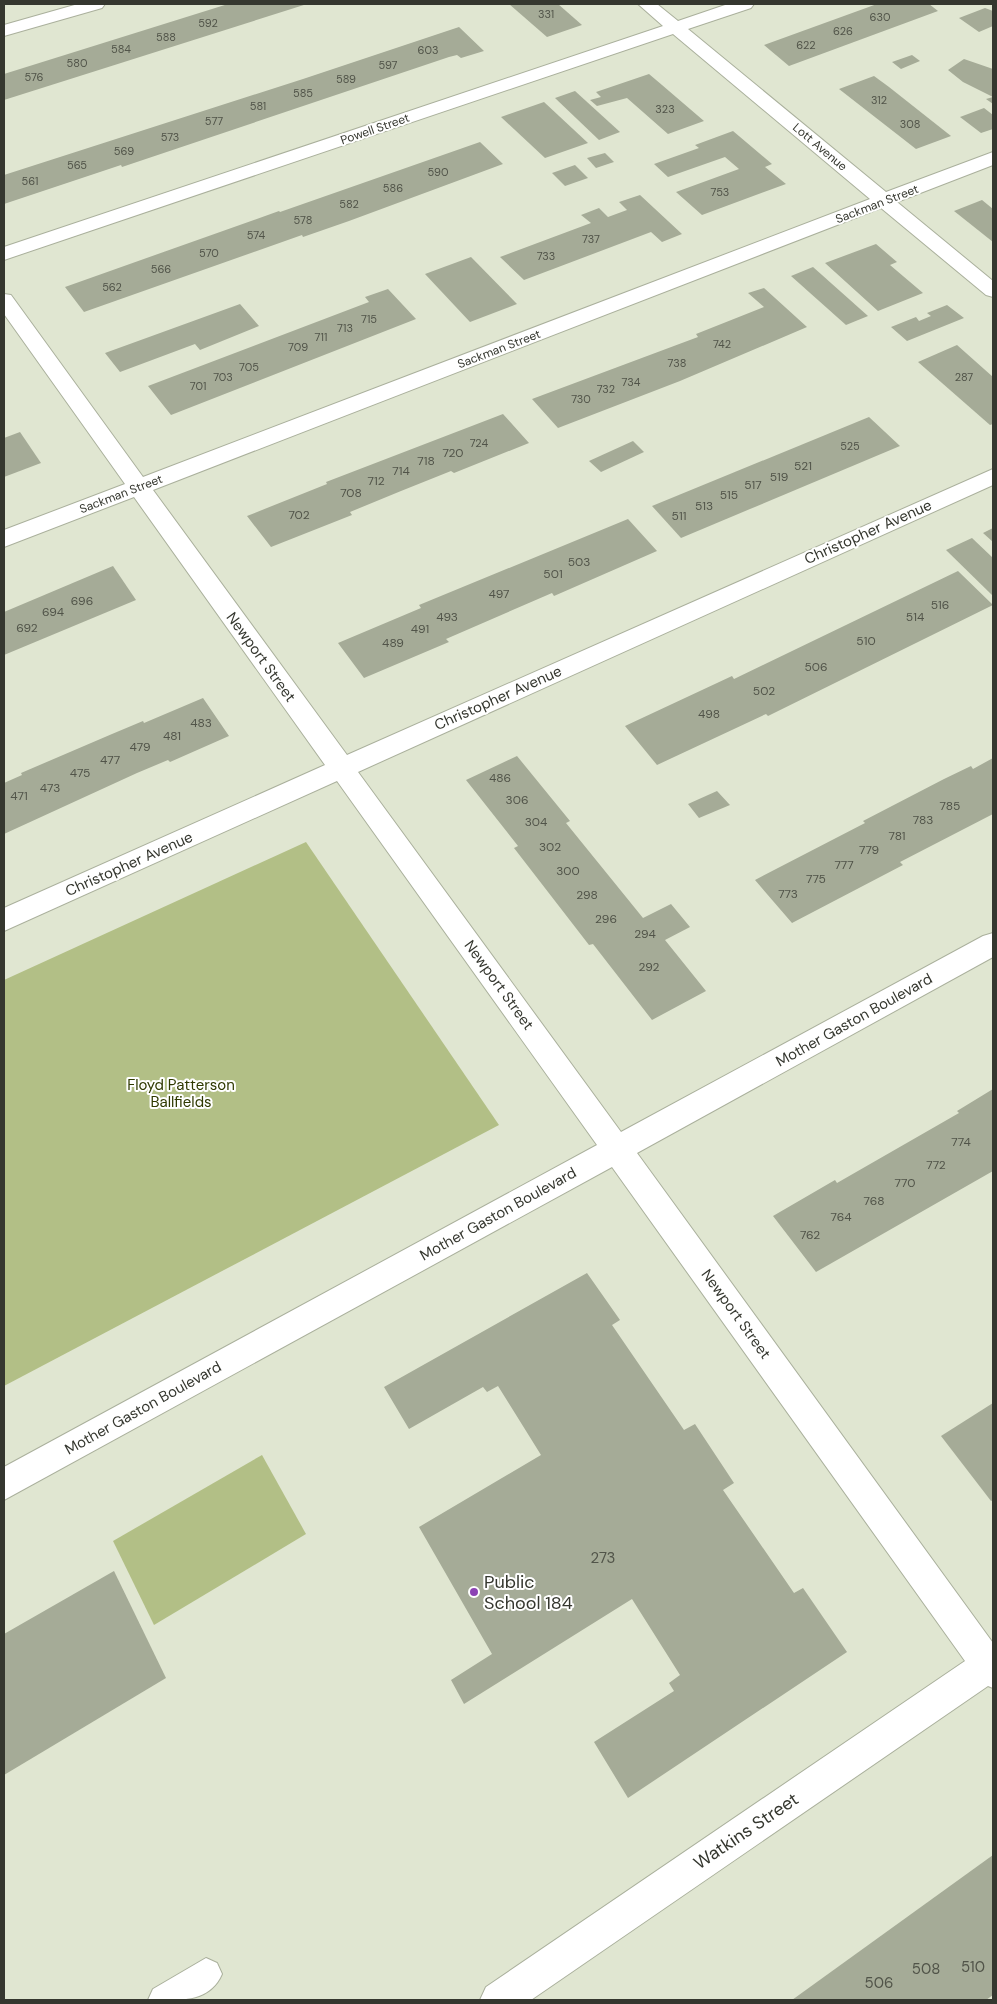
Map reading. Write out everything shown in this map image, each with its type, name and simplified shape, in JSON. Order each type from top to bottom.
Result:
[{"type":"street","points":[[4,31],[96,4]]},
{"type":"street","name":"Lott Avenue","points":[[647,4],[993,290]]},
{"type":"street","name":"Powell Street","points":[[4,254],[745,4]]},
{"type":"street","name":"Sackman Street","points":[[4,539],[993,158]]},
{"type":"street","name":"Newport Street","points":[[4,300],[992,1666]]},
{"type":"street","name":"Christopher Avenue","points":[[4,920],[993,476]]},
{"type":"street","name":"Mother Gaston Boulevard","points":[[4,1484],[993,944]]},
{"type":"street","name":"Watkins Street","points":[[499,2000],[992,1666]]},
{"type":"lane","points":[[164,2000],[206,1974]]},
{"type":"green space","name":"Floyd Patterson Ballfields","points":[[306,842],[499,1125],[4,1386],[4,980]]},
{"type":"green space","points":[[262,1455],[306,1534],[154,1625],[113,1541]]},
{"type":"building","points":[[228,4],[307,4],[4,100],[4,74]]},
{"type":"building","points":[[509,4],[558,4],[582,25],[547,37]]},
{"type":"building","points":[[877,4],[929,4],[938,11],[789,66],[764,45]]},
{"type":"building","points":[[985,8],[993,11],[993,26],[979,32],[959,18]]},
{"type":"building","points":[[459,27],[484,51],[461,58],[457,55],[449,57],[122,167],[121,165],[4,204],[4,175]]},
{"type":"building","points":[[912,55],[920,61],[901,69],[892,62]]},
{"type":"building","points":[[964,59],[993,69],[993,97],[963,82],[948,70]]},
{"type":"building","points":[[649,74],[704,121],[668,134],[627,98],[597,106],[590,100],[601,97],[596,92]]},
{"type":"building","points":[[874,76],[951,136],[916,149],[839,89]]},
{"type":"building","points":[[575,91],[620,132],[599,140],[555,98]]},
{"type":"building","points":[[993,97],[993,104],[986,99]]},
{"type":"building","points":[[544,102],[588,143],[545,158],[501,117]]},
{"type":"building","points":[[984,108],[993,115],[993,129],[981,133],[960,117]]},
{"type":"building","points":[[733,131],[772,164],[765,167],[786,184],[702,215],[676,192],[739,169],[725,157],[668,177],[654,164],[699,148],[695,145]]},
{"type":"building","points":[[480,142],[503,164],[349,221],[303,237],[302,235],[84,312],[65,287],[279,211]]},
{"type":"building","points":[[605,153],[614,162],[596,168],[587,158]]},
{"type":"building","points":[[575,165],[588,178],[565,186],[552,173]]},
{"type":"building","points":[[640,195],[682,234],[662,242],[651,232],[524,280],[500,257],[591,223],[581,215],[599,208],[608,217],[627,210],[619,202]]},
{"type":"building","points":[[982,200],[993,209],[993,242],[954,211]]},
{"type":"building","points":[[876,244],[897,262],[890,265],[923,293],[878,311],[825,263]]},
{"type":"building","points":[[471,257],[517,304],[470,322],[425,274]]},
{"type":"building","points":[[813,267],[868,316],[846,325],[791,276]]},
{"type":"building","points":[[764,288],[807,327],[680,381],[558,428],[532,399],[698,337],[696,334],[764,307],[748,293]]},
{"type":"building","points":[[388,289],[416,319],[171,415],[148,386],[369,302],[365,297]]},
{"type":"building","points":[[240,304],[259,326],[200,350],[195,344],[120,372],[105,353]]},
{"type":"building","points":[[947,305],[964,318],[907,341],[891,327],[916,317],[919,321],[931,316],[927,313]]},
{"type":"building","points":[[957,345],[993,377],[993,424],[990,425],[918,362]]},
{"type":"building","points":[[503,414],[529,443],[454,473],[451,471],[401,491],[350,512],[352,515],[271,547],[247,516],[327,484],[326,482]]},
{"type":"building","points":[[869,417],[900,446],[681,538],[652,506]]},
{"type":"building","points":[[20,432],[41,463],[4,477],[4,438]]},
{"type":"building","points":[[633,441],[644,452],[601,472],[589,461]]},
{"type":"building","points":[[628,519],[657,551],[554,596],[552,593],[446,639],[449,642],[364,678],[338,643],[421,608],[419,605]]},
{"type":"building","points":[[993,528],[993,542],[983,533]]},
{"type":"building","points":[[972,538],[993,558],[993,596],[946,550]]},
{"type":"building","points":[[113,566],[136,600],[4,655],[4,612]]},
{"type":"building","points":[[958,571],[993,605],[768,716],[766,714],[657,765],[625,726],[732,676],[734,679]]},
{"type":"building","points":[[203,698],[229,736],[170,762],[168,760],[137,773],[4,834],[4,783],[22,775],[21,773],[112,734],[143,721],[144,723]]},
{"type":"building","points":[[517,756],[570,821],[566,823],[643,918],[671,904],[690,927],[665,940],[706,991],[652,1020],[593,944],[589,945],[514,848],[518,846],[466,780]]},
{"type":"building","points":[[993,758],[993,814],[900,862],[903,865],[792,923],[755,880],[865,823],[863,821],[944,779],[971,766],[973,769]]},
{"type":"building","points":[[717,791],[730,805],[699,818],[688,804]]},
{"type":"building","points":[[993,1089],[993,1171],[816,1272],[773,1216],[835,1180],[837,1183],[959,1113],[957,1111]]},
{"type":"building","name":"Public School 184","points":[[587,1273],[620,1320],[612,1325],[684,1430],[695,1424],[734,1483],[723,1490],[794,1593],[803,1588],[847,1652],[628,1798],[594,1742],[674,1691],[669,1683],[680,1675],[632,1599],[464,1704],[451,1680],[492,1654],[419,1527],[541,1455],[498,1386],[487,1392],[483,1387],[409,1429],[384,1387]]},
{"type":"building","points":[[993,1403],[993,1500],[991,1501],[941,1436]]},
{"type":"building","points":[[114,1571],[166,1678],[4,1775],[4,1634]]},
{"type":"building","points":[[993,1855],[993,1995],[986,2000],[792,2000]]},
{"type":"place","name":"Public School 184","points":[[474,1592]]}]
